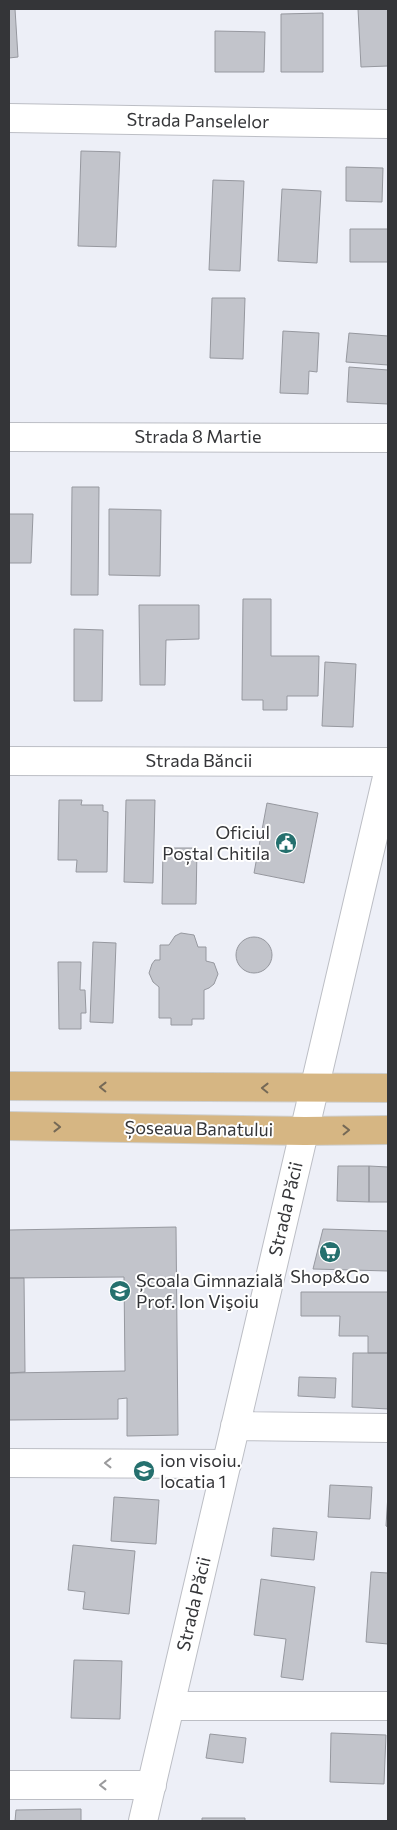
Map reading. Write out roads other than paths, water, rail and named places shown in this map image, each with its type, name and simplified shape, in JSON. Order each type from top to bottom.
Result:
[{"type":"main road","points":[[9,1086],[388,1088]]},
{"type":"main road","name":"Șoseaua Banatului","points":[[9,1126],[305,1131],[388,1130]]},
{"type":"street","name":"Strada Panselelor","points":[[9,118],[388,124]]},
{"type":"street","name":"Strada 8 Martie","points":[[9,437],[388,438]]},
{"type":"street","name":"Strada Băncii","points":[[9,761],[388,762]]},
{"type":"street","name":"Strada Păcii","points":[[143,1821],[388,773]]},
{"type":"street","points":[[235,1426],[388,1428]]},
{"type":"street","points":[[9,1463],[227,1464]]},
{"type":"street","points":[[170,1706],[388,1706]]},
{"type":"street","points":[[9,1785],[152,1785]]},
{"type":"place","name":"Oficiul Poștal Chitila","points":[[286,843]]},
{"type":"place","name":"Shop&Go","points":[[330,1252]]},
{"type":"place","name":"Școala Gimnazială Prof. Ion Vişoiu","points":[[120,1291]]},
{"type":"place","name":"ion visoiu. locatia 1","points":[[144,1471]]}]
